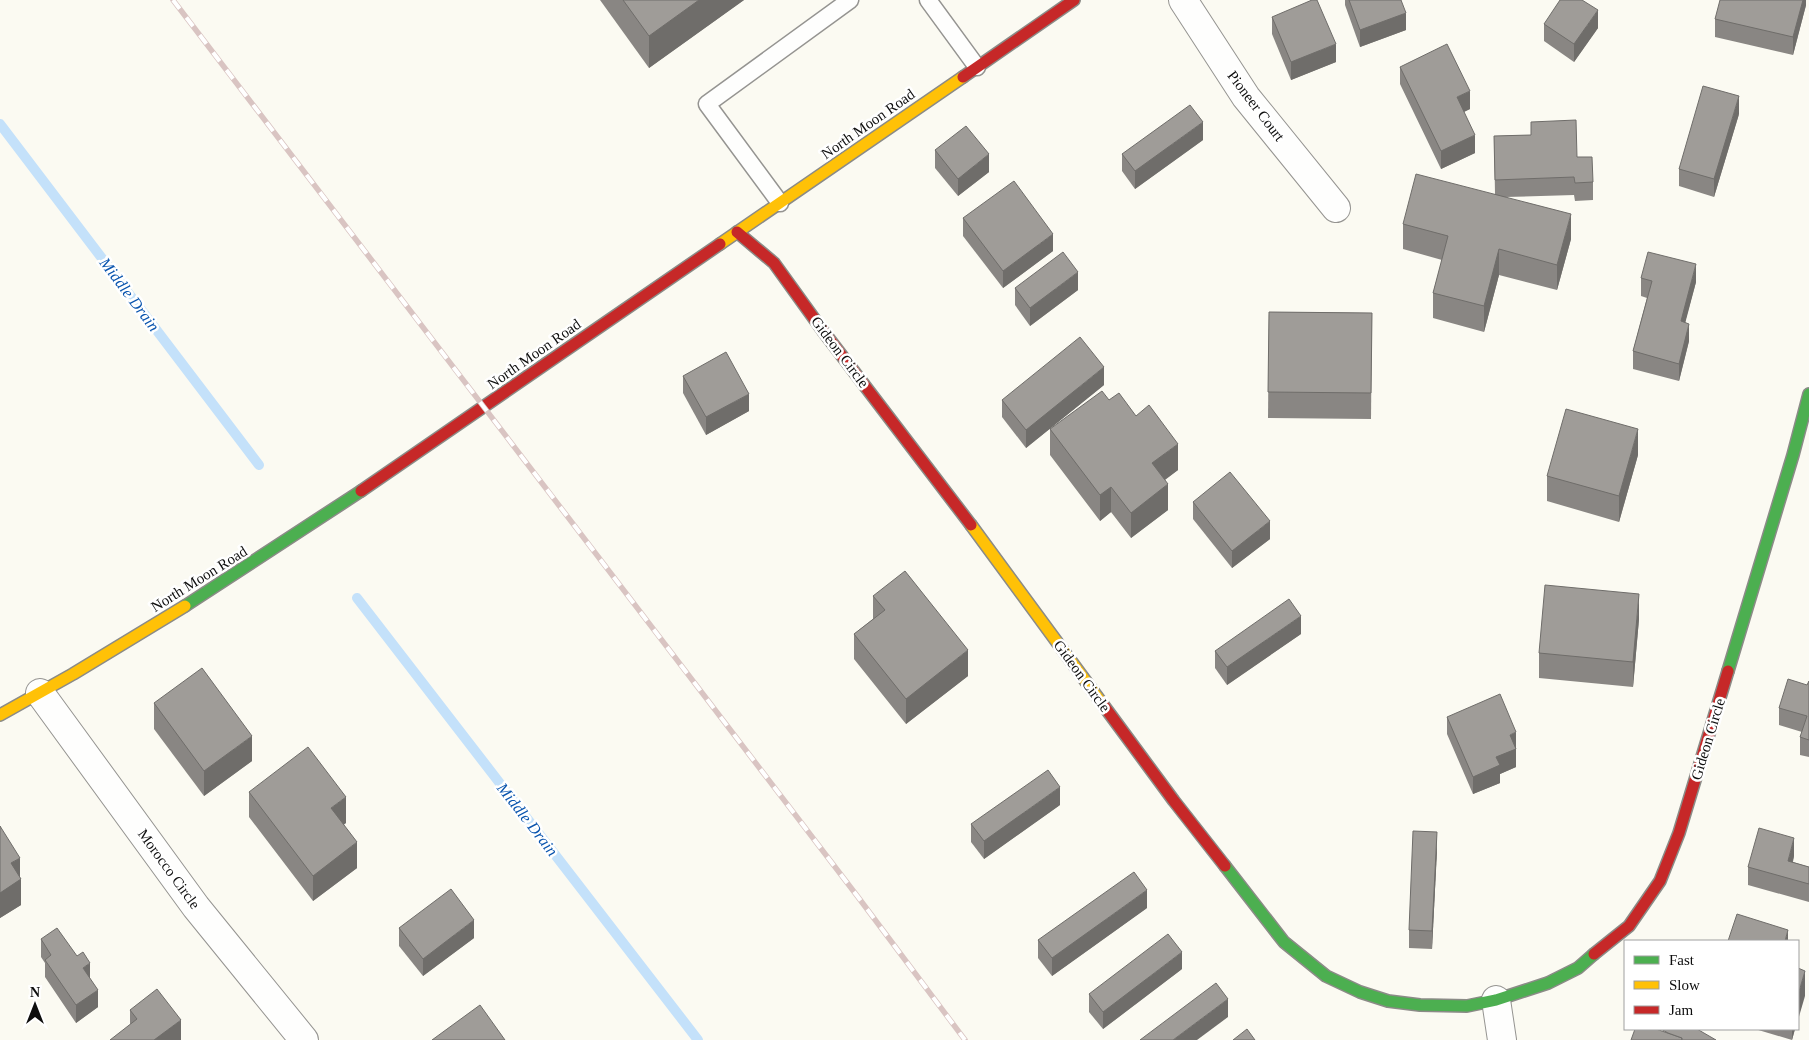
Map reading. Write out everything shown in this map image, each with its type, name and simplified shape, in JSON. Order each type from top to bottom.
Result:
[{"type":"street","name":"North Moon Road","points":[[0,715],[40,693],[256,562],[483,408],[1074,0]]},
{"type":"street","name":"Pioneer Court","points":[[1183,0],[1246,97],[1336,208]]},
{"type":"street","name":"Gideon Circle","points":[[737,232],[774,263],[948,494],[1174,801],[1284,942],[1326,976],[1360,992],[1388,1001],[1420,1005],[1467,1006],[1496,1000],[1548,984],[1578,968],[1629,926],[1660,881],[1682,824],[1793,455],[1809,394]]},
{"type":"street","name":"Morocco Circle","points":[[40,693],[196,907],[304,1040]]},
{"type":"street","points":[[1496,1000],[1502,1040]]},
{"type":"lane","points":[[780,203],[707,104],[850,0]]},
{"type":"lane","points":[[928,0],[977,67]]},
{"type":"building","points":[[623,0],[699,0],[649,36]]},
{"type":"building","points":[[1312,0],[1317,0],[1336,44],[1291,62],[1272,17]]},
{"type":"building","points":[[1349,0],[1401,0],[1406,13],[1360,30]]},
{"type":"building","points":[[1560,0],[1582,0],[1598,10],[1574,44],[1544,24]]},
{"type":"building","points":[[1720,0],[1803,0],[1793,37],[1715,19]]},
{"type":"building","points":[[1447,44],[1470,91],[1457,97],[1475,135],[1441,151],[1400,67]]},
{"type":"building","points":[[1703,86],[1739,96],[1714,179],[1679,169]]},
{"type":"building","points":[[1190,105],[1203,122],[1135,171],[1122,154]]},
{"type":"building","points":[[1576,120],[1577,157],[1592,157],[1593,182],[1575,183],[1574,177],[1495,180],[1494,136],[1531,135],[1531,122]]},
{"type":"building","points":[[966,126],[989,154],[958,179],[935,150]]},
{"type":"building","points":[[1416,174],[1571,214],[1557,265],[1499,249],[1484,306],[1433,293],[1448,236],[1403,224]]},
{"type":"building","points":[[1014,181],[1053,234],[1003,271],[963,218]]},
{"type":"building","points":[[1063,252],[1078,272],[1030,308],[1015,288]]},
{"type":"building","points":[[1648,252],[1696,264],[1681,321],[1689,324],[1679,364],[1633,351],[1652,281],[1641,278]]},
{"type":"building","points":[[1269,312],[1372,313],[1371,393],[1268,392]]},
{"type":"building","points":[[1080,337],[1104,367],[1026,430],[1002,400]]},
{"type":"building","points":[[726,352],[749,394],[706,417],[683,376]]},
{"type":"building","points":[[1102,391],[1109,400],[1119,393],[1136,416],[1149,405],[1178,444],[1152,463],[1168,484],[1131,513],[1111,487],[1100,495],[1050,429]]},
{"type":"building","points":[[1566,409],[1638,429],[1619,496],[1547,476]]},
{"type":"building","points":[[1230,472],[1270,521],[1232,551],[1193,502]]},
{"type":"building","points":[[905,571],[968,650],[906,699],[854,634],[885,610],[873,596]]},
{"type":"building","points":[[1545,585],[1639,594],[1633,662],[1539,653]]},
{"type":"building","points":[[1289,599],[1301,616],[1227,667],[1215,651]]},
{"type":"building","points":[[202,668],[252,736],[204,771],[154,703]]},
{"type":"building","points":[[1788,679],[1807,685],[1809,681],[1809,740],[1800,737],[1807,716],[1779,708]]},
{"type":"building","points":[[1500,694],[1516,732],[1510,735],[1516,749],[1496,757],[1500,765],[1473,777],[1447,717]]},
{"type":"building","points":[[308,747],[346,797],[331,808],[357,842],[313,876],[249,792]]},
{"type":"building","points":[[1048,770],[1060,787],[984,841],[971,824]]},
{"type":"building","points":[[0,826],[20,858],[11,863],[21,879],[0,893]]},
{"type":"building","points":[[1759,828],[1794,838],[1788,861],[1809,867],[1809,884],[1748,867]]},
{"type":"building","points":[[1413,831],[1437,832],[1432,931],[1409,930]]},
{"type":"building","points":[[1134,872],[1147,890],[1052,958],[1038,940]]},
{"type":"building","points":[[451,889],[474,920],[423,959],[399,928]]},
{"type":"building","points":[[1737,914],[1788,930],[1785,940],[1728,940]]},
{"type":"building","points":[[57,928],[77,956],[83,952],[90,963],[83,968],[98,990],[76,1005],[45,960],[51,955],[41,939]]},
{"type":"building","points":[[1168,934],[1182,952],[1103,1012],[1089,994]]},
{"type":"building","points":[[1799,968],[1805,971],[1799,992]]},
{"type":"building","points":[[1216,983],[1228,999],[1173,1040],[1140,1040]]},
{"type":"building","points":[[157,989],[181,1020],[154,1040],[110,1040],[137,1019],[130,1010]]},
{"type":"building","points":[[480,1005],[505,1040],[432,1040]]},
{"type":"building","points":[[1247,1029],[1255,1040],[1233,1040]]},
{"type":"building","points":[[1635,1030],[1659,1030],[1682,1038],[1682,1040],[1631,1040]]},
{"type":"building","points":[[1663,1030],[1699,1030],[1716,1040],[1682,1040],[1682,1038]]},
{"type":"waterway","name":"Middle Drain","points":[[0,124],[259,465]]},
{"type":"waterway","name":"Middle Drain","points":[[357,598],[698,1040]]},
{"type":"railway","points":[[173,0],[858,897],[965,1040]]},
{"type":"traffic: fast","points":[[1728,671],[1793,455],[1809,394]]},
{"type":"traffic: fast","points":[[185,606],[361,491]]},
{"type":"traffic: fast","points":[[1225,866],[1284,942],[1326,976],[1360,992],[1388,1001],[1420,1005],[1467,1006],[1496,1000],[1548,983],[1578,968],[1594,954]]},
{"type":"traffic: slow","points":[[720,244],[963,77]]},
{"type":"traffic: slow","points":[[971,525],[1101,702]]},
{"type":"traffic: slow","points":[[0,715],[73,674],[185,606]]},
{"type":"traffic: jam","points":[[963,77],[1074,0]]},
{"type":"traffic: jam","points":[[737,232],[774,263],[823,331],[971,525]]},
{"type":"traffic: jam","points":[[361,491],[720,244]]},
{"type":"traffic: jam","points":[[1594,954],[1629,926],[1660,881],[1679,833],[1728,671]]},
{"type":"traffic: jam","points":[[1101,702],[1225,866]]}]
